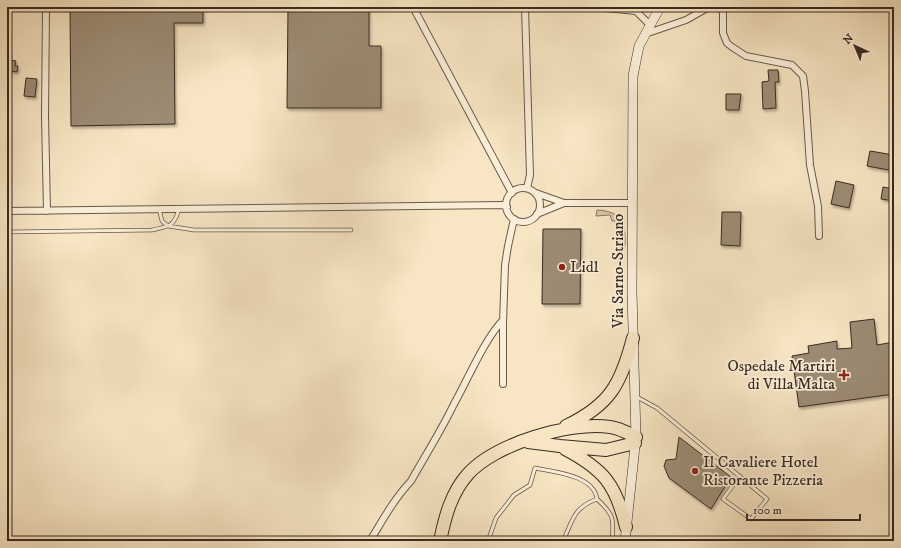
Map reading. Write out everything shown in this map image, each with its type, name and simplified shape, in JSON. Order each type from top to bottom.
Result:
[{"type":"highway","points":[[441,540],[447,512],[455,491],[468,474],[476,466],[503,449],[556,431],[582,418],[596,408],[608,397],[617,384],[629,354],[633,338]]},
{"type":"highway","points":[[556,431],[589,427],[610,427],[621,430],[635,440]]},
{"type":"highway","points":[[524,441],[606,450],[635,440]]},
{"type":"highway","points":[[560,446],[586,460],[598,469],[607,480],[616,492],[626,527]]},
{"type":"main road","name":"Via Sarno-Striano","points":[[625,541],[635,440],[636,396],[633,338],[634,76],[639,46],[660,7]]},
{"type":"street","points":[[46,7],[45,116],[47,210]]},
{"type":"street","points":[[413,7],[512,193]]},
{"type":"street","points":[[525,7],[530,175],[527,188]]},
{"type":"street","points":[[595,7],[636,11],[650,25]]},
{"type":"street","points":[[645,34],[686,20],[709,7]]},
{"type":"street","points":[[719,7],[723,12],[723,33],[727,43],[746,56],[792,65],[803,76],[810,165],[818,206],[819,236]]},
{"type":"street","points":[[536,193],[540,204],[540,209],[537,214],[529,221],[524,222],[514,219],[507,207],[507,202],[512,193],[521,188],[527,188],[536,193],[564,203],[633,203]]},
{"type":"street","points":[[537,214],[564,203]]},
{"type":"street","points":[[7,210],[502,205],[507,207]]},
{"type":"street","points":[[504,384],[503,320],[506,256],[514,219]]},
{"type":"street","points":[[370,541],[403,489],[411,481],[454,406],[476,362],[503,320]]},
{"type":"lane","points":[[159,209],[162,220],[168,226]]},
{"type":"lane","points":[[168,226],[176,220],[179,209]]},
{"type":"lane","points":[[7,232],[152,230],[168,226],[194,230],[350,230]]},
{"type":"lane","points":[[636,396],[657,408],[740,476],[767,499],[751,519],[723,499],[740,476]]},
{"type":"lane","points":[[488,541],[496,518],[514,495],[530,484],[535,468],[573,476],[590,485],[596,491],[597,499],[607,509],[612,518],[612,541]]},
{"type":"lane","points":[[563,541],[578,509],[586,503],[597,499]]},
{"type":"shaded area","points":[[597,210],[612,213],[621,220],[623,225],[625,231],[625,246],[622,249],[619,265],[617,221],[612,221],[610,215],[596,216]]},
{"type":"building","points":[[70,7],[203,7],[203,23],[174,23],[175,124],[71,126]]},
{"type":"building","points":[[288,7],[369,7],[369,46],[381,46],[381,108],[287,108]]},
{"type":"building","points":[[10,60],[16,61],[15,66],[18,66],[17,72],[8,71]]},
{"type":"building","points":[[768,70],[778,70],[779,82],[775,82],[776,108],[763,109],[762,82],[769,81]]},
{"type":"building","points":[[26,78],[37,79],[35,97],[24,96]]},
{"type":"building","points":[[726,94],[741,94],[739,110],[726,110]]},
{"type":"building","points":[[870,151],[894,155],[894,171],[867,166]]},
{"type":"building","points":[[836,181],[854,185],[849,208],[831,204]]},
{"type":"building","points":[[883,187],[894,189],[894,201],[881,199]]},
{"type":"building","points":[[722,212],[741,212],[740,246],[721,245]]},
{"type":"building","name":"Lidl","points":[[543,229],[581,229],[580,304],[542,304]]},
{"type":"building","name":"Ospedale Martiri di Villa Malta","points":[[874,319],[877,345],[894,342],[894,394],[799,407],[792,356],[809,353],[808,346],[837,341],[837,349],[852,348],[850,322]]},
{"type":"building","name":"Il Cavaliere Hotel Ristorante Pizzeria","points":[[679,437],[731,477],[711,509],[669,478],[664,466],[666,460],[676,459]]},
{"type":"place","name":"Lidl","points":[[562,267]]},
{"type":"place","name":"Ospedale Martiri di Villa Malta","points":[[844,375]]},
{"type":"place","name":"Il Cavaliere Hotel Ristorante Pizzeria","points":[[695,471]]}]
